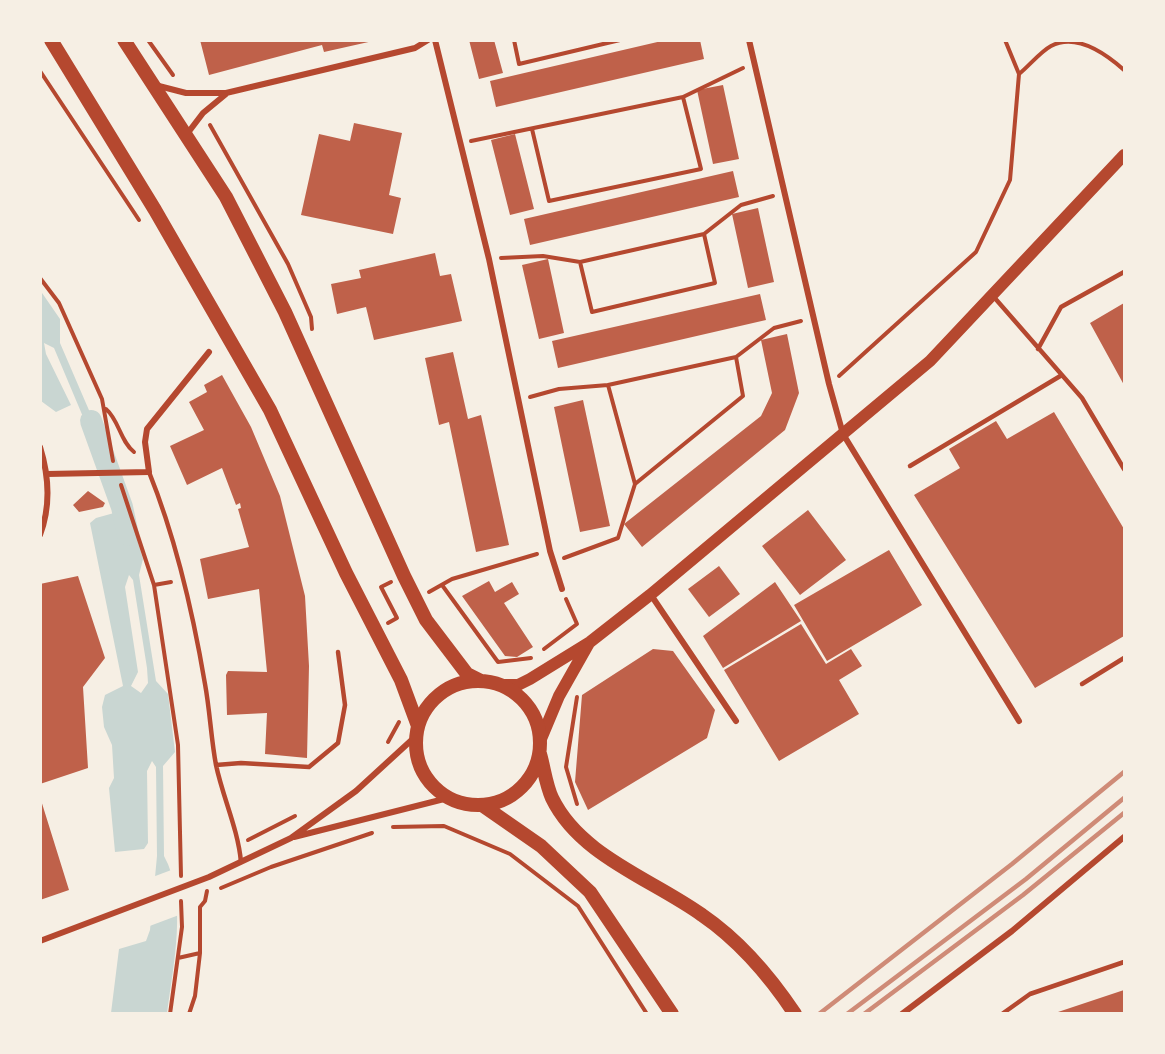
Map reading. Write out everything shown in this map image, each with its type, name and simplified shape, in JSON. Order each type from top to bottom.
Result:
[{"type":"highway","points":[[51,40],[178,249],[270,410],[400,680],[417,731],[420,765],[436,790],[448,798],[465,804],[482,805],[513,795],[526,784],[535,770],[540,754],[539,728],[529,706],[511,690],[467,674],[426,620],[285,312],[226,196],[188,134],[124,40]]},
{"type":"highway","points":[[417,731],[427,707],[442,692],[460,683],[481,681]]},
{"type":"highway","points":[[540,754],[551,795],[575,830],[593,847],[701,914],[729,936],[755,960],[795,1014]]},
{"type":"highway","points":[[482,805],[541,846],[590,892],[672,1014]]},
{"type":"main road","points":[[500,685],[518,685],[590,642],[650,595],[930,361],[1125,155]]},
{"type":"main road","points":[[541,740],[559,696],[590,642]]},
{"type":"street","points":[[154,84],[186,93],[226,93],[415,48],[428,40]]},
{"type":"street","points":[[435,40],[489,259],[550,551],[562,589]]},
{"type":"street","points":[[749,40],[786,192],[813,318],[843,434],[1019,721]]},
{"type":"street","points":[[188,134],[203,113],[226,93]]},
{"type":"street","points":[[46,474],[118,475],[149,472],[147,429],[209,352]]},
{"type":"street","points":[[40,447],[46,474],[48,504],[40,535]]},
{"type":"street","points":[[650,595],[736,721]]},
{"type":"street","points":[[40,941],[241,863],[291,838],[356,791],[417,731]]},
{"type":"street","points":[[291,838],[448,798]]},
{"type":"street","points":[[902,1014],[1012,932],[1125,837]]},
{"type":"lane","points":[[1038,349],[1061,307],[1125,272]]},
{"type":"lane","points":[[993,296],[1082,398],[1125,469]]},
{"type":"lane","points":[[910,466],[1062,375]]},
{"type":"lane","points":[[149,472],[162,504],[183,579],[204,681],[216,765],[239,844],[241,863]]},
{"type":"lane","points":[[216,765],[241,763],[309,767],[338,743],[345,705],[338,652]]},
{"type":"lane","points":[[1082,684],[1125,658]]},
{"type":"lane","points":[[1002,1014],[1030,994],[1125,962]]},
{"type":"path","points":[[514,40],[519,64],[620,40]]},
{"type":"path","points":[[829,384],[976,252],[1010,180],[1019,74],[1005,40]]},
{"type":"path","points":[[1019,74],[1052,46],[1072,40],[1107,56],[1125,70]]},
{"type":"path","points":[[461,142],[683,97],[755,62]]},
{"type":"path","points":[[40,70],[142,226]]},
{"type":"path","points":[[532,129],[549,201],[584,194],[701,169],[683,97]]},
{"type":"path","points":[[489,259],[543,256],[580,261],[704,234],[741,205],[786,192]]},
{"type":"path","points":[[580,261],[592,312],[715,283],[704,234]]},
{"type":"path","points":[[40,278],[59,303],[105,408],[109,450],[154,585],[178,745],[184,885]]},
{"type":"path","points":[[518,401],[558,389],[608,385],[736,357],[774,328],[813,318]]},
{"type":"path","points":[[635,484],[743,396],[736,357]]},
{"type":"path","points":[[553,562],[618,538],[635,484],[608,385]]},
{"type":"path","points":[[105,408],[111,414],[128,447],[147,462]]},
{"type":"path","points":[[425,594],[442,585],[513,559],[550,551]]},
{"type":"path","points":[[375,630],[396,618],[381,586],[404,576]]},
{"type":"path","points":[[154,585],[183,579]]},
{"type":"path","points":[[442,585],[498,662],[532,658]]},
{"type":"path","points":[[541,651],[577,624],[562,589]]},
{"type":"path","points":[[578,694],[566,767],[578,805],[584,812]]},
{"type":"path","points":[[390,827],[444,826],[510,854],[578,906],[647,1014]]},
{"type":"path","points":[[189,1014],[195,996],[200,953],[200,907],[207,894],[271,867],[379,831]]},
{"type":"path","points":[[170,1014],[182,927],[181,895]]},
{"type":"path","points":[[178,958],[200,953]]},
{"type":"shaded area","points":[[40,290],[60,319],[60,343],[107,452],[97,450],[54,348],[44,343],[46,354],[71,405],[56,412],[41,401]]},
{"type":"shaded area","points":[[116,506],[128,509],[143,559],[139,575],[156,681],[168,694],[175,752],[163,766],[164,856],[171,873],[177,912],[175,954],[167,1013],[111,1013],[119,949],[146,941],[150,930],[157,856],[156,767],[152,761],[147,771],[148,843],[144,849],[115,852],[109,788],[114,778],[112,745],[104,727],[102,707],[105,695],[123,686],[90,523],[96,518],[114,513]],"holes":[[[129,575],[133,580],[147,668],[148,683],[141,693],[131,686],[138,672],[125,587]]]},
{"type":"pier","points":[[174,869],[179,915],[147,927],[150,878]]},
{"type":"building","points":[[200,40],[373,41],[324,52],[322,45],[209,75]]},
{"type":"building","points":[[469,40],[494,40],[503,73],[479,79]]},
{"type":"building","points":[[666,40],[700,40],[704,59],[496,107],[490,81]]},
{"type":"building","points":[[723,85],[739,159],[713,164],[697,90]]},
{"type":"building","points":[[354,123],[402,133],[389,195],[401,198],[393,234],[301,215],[319,134],[350,141]]},
{"type":"building","points":[[515,134],[534,209],[510,215],[491,140]]},
{"type":"building","points":[[733,171],[739,197],[530,245],[524,219]]},
{"type":"building","points":[[758,208],[774,282],[748,288],[732,214]]},
{"type":"building","points":[[435,253],[440,276],[451,274],[462,321],[374,340],[366,307],[337,314],[331,284],[361,278],[359,270]]},
{"type":"building","points":[[548,259],[564,333],[539,339],[522,265]]},
{"type":"building","points":[[760,294],[766,320],[558,368],[552,341]]},
{"type":"building","points":[[1124,303],[1124,385],[1090,323]]},
{"type":"building","points":[[787,334],[799,393],[785,430],[642,547],[624,524],[761,416],[772,393],[761,340]]},
{"type":"building","points":[[453,352],[468,419],[481,415],[509,545],[476,552],[449,422],[439,425],[425,358]]},
{"type":"building","points":[[222,375],[251,427],[280,496],[305,596],[309,666],[307,758],[265,754],[267,713],[227,715],[226,675],[228,671],[267,672],[259,589],[208,599],[200,559],[249,547],[238,509],[241,508],[240,503],[236,505],[222,468],[187,485],[170,446],[204,430],[189,402],[207,392],[204,385]]},
{"type":"building","points":[[583,400],[610,526],[580,532],[554,407]]},
{"type":"building","points":[[1054,412],[1124,529],[1124,636],[1035,688],[914,495],[960,468],[949,449],[996,421],[1007,439]]},
{"type":"building","points":[[88,491],[105,503],[103,507],[79,512],[73,505]]},
{"type":"building","points":[[808,510],[846,560],[800,595],[762,546]]},
{"type":"building","points":[[889,550],[922,605],[827,661],[794,605]]},
{"type":"building","points":[[719,566],[740,594],[709,617],[688,589]]},
{"type":"building","points":[[78,576],[105,658],[83,687],[88,768],[40,784],[40,584]]},
{"type":"building","points":[[489,581],[495,592],[512,582],[519,594],[504,603],[533,647],[517,657],[505,656],[462,596]]},
{"type":"building","points":[[775,582],[801,621],[723,668],[703,636]]},
{"type":"building","points":[[801,624],[826,664],[851,649],[862,666],[839,680],[859,714],[779,761],[724,670]]},
{"type":"building","points":[[653,649],[673,651],[715,710],[707,738],[588,810],[575,782],[582,695]]},
{"type":"building","points":[[40,797],[69,890],[40,900]]},
{"type":"building","points":[[1124,990],[1124,1014],[1055,1014],[1055,1013]]},
{"type":"waterway","points":[[91,421],[122,507],[128,535]]},
{"type":"railway","points":[[819,1014],[1012,864],[1124,772]]},
{"type":"railway","points":[[847,1014],[1026,879],[1124,798]]},
{"type":"railway","points":[[864,1014],[1023,895],[1124,813]]}]
